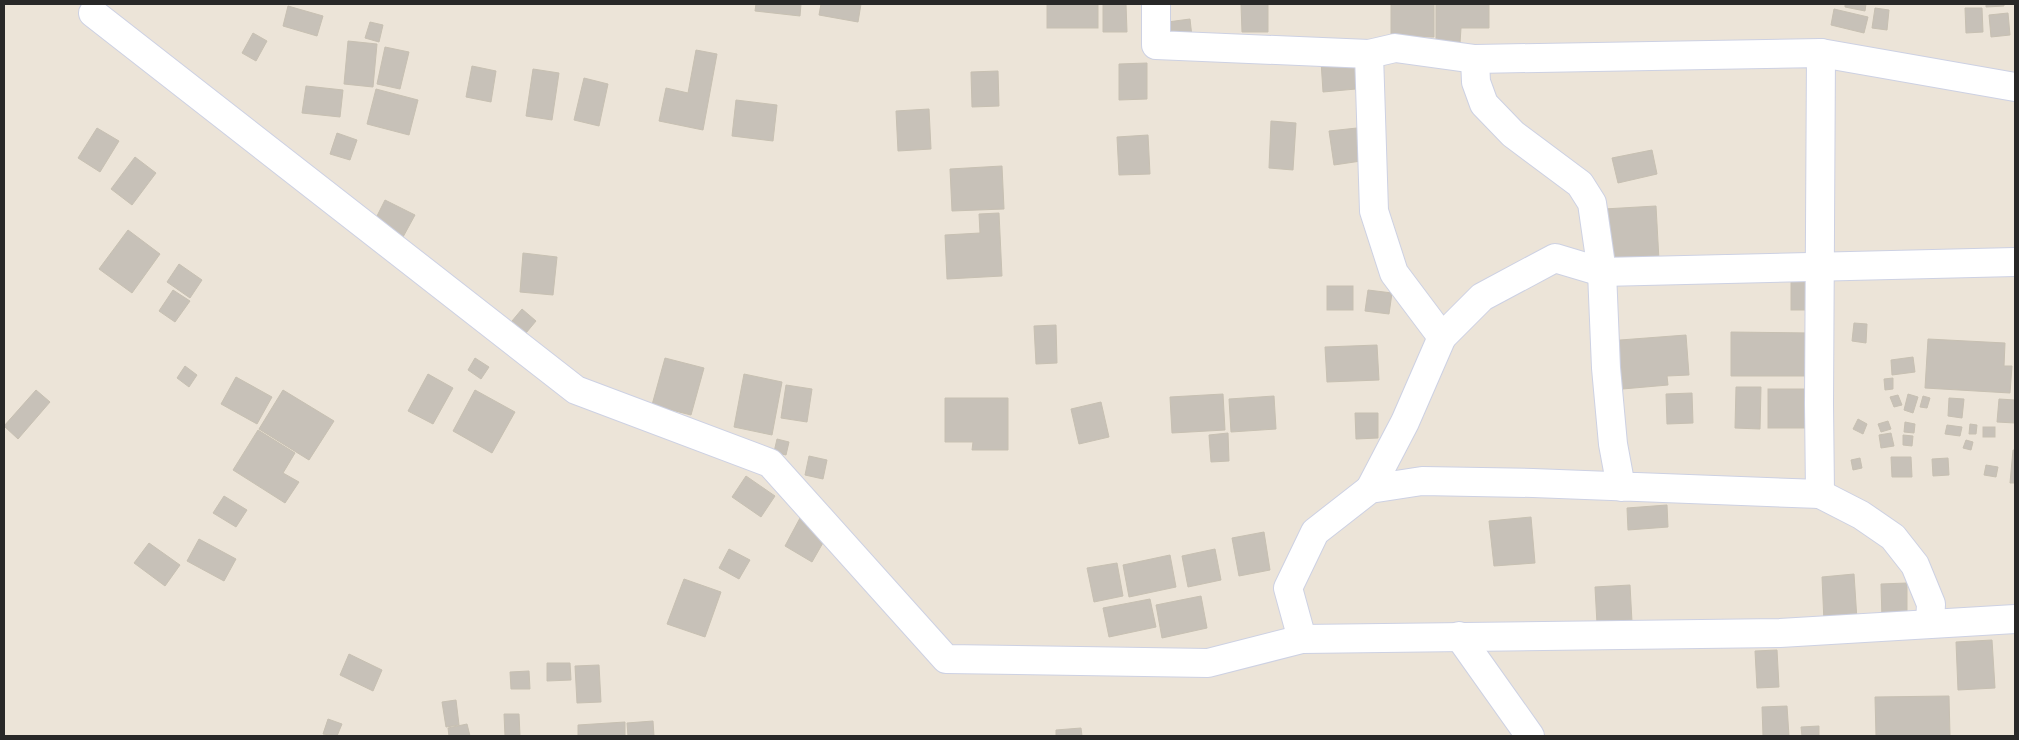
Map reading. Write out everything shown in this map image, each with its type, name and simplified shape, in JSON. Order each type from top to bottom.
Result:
[{"type":"street","points":[[1156,4],[1156,45],[1369,54],[1395,48],[1475,60],[1821,53],[2015,87]]},
{"type":"street","points":[[93,13],[576,390],[770,463],[946,659],[1208,663],[1302,639],[1780,633],[1930,623],[2015,620]]},
{"type":"street","points":[[1820,494],[1818,404],[1821,53]]},
{"type":"street","points":[[1369,54],[1374,211],[1394,272],[1442,337]]},
{"type":"street","points":[[1475,60],[1476,82],[1484,104],[1513,134],[1580,184],[1592,203],[1602,272],[1609,406],[1613,444],[1621,487]]},
{"type":"street","points":[[1302,639],[1288,588],[1315,532],[1370,490],[1405,422],[1442,337],[1482,297],[1555,258],[1602,272],[2015,262]]},
{"type":"street","points":[[1370,490],[1422,482],[1820,494],[1861,515],[1893,537],[1915,565],[1931,604],[1930,623]]},
{"type":"street","points":[[1459,636],[1530,736]]},
{"type":"building","points":[[756,4],[801,4],[800,16],[755,11]]},
{"type":"building","points":[[821,4],[861,4],[858,22],[819,15]]},
{"type":"building","points":[[1047,4],[1098,4],[1098,28],[1047,28]]},
{"type":"building","points":[[1103,4],[1126,4],[1127,32],[1103,32]]},
{"type":"building","points":[[1241,4],[1268,4],[1268,32],[1242,32]]},
{"type":"building","points":[[1391,4],[1434,4],[1434,37],[1391,36]]},
{"type":"building","points":[[1436,4],[1489,4],[1489,28],[1461,28],[1460,43],[1436,43]]},
{"type":"building","points":[[1845,4],[1866,4],[1865,11],[1845,7]]},
{"type":"building","points":[[1986,4],[2004,4],[2004,6],[1986,7]]},
{"type":"building","points":[[288,6],[323,16],[317,36],[283,26]]},
{"type":"building","points":[[1875,8],[1889,10],[1887,30],[1872,28]]},
{"type":"building","points":[[1965,8],[1982,8],[1983,32],[1966,33]]},
{"type":"building","points":[[1834,9],[1868,17],[1864,33],[1831,25]]},
{"type":"building","points":[[2008,13],[2010,35],[1991,37],[1989,15]]},
{"type":"building","points":[[1190,19],[1192,37],[1162,41],[1160,23]]},
{"type":"building","points":[[370,22],[383,25],[379,42],[365,38]]},
{"type":"building","points":[[253,33],[267,41],[256,61],[242,53]]},
{"type":"building","points":[[348,41],[377,44],[373,87],[344,84]]},
{"type":"building","points":[[385,47],[409,52],[400,89],[377,84]]},
{"type":"building","points":[[696,50],[717,54],[703,130],[659,121],[666,88],[688,93]]},
{"type":"building","points":[[1354,58],[1356,89],[1323,92],[1321,61]]},
{"type":"building","points":[[1147,63],[1147,99],[1119,100],[1119,64]]},
{"type":"building","points":[[472,66],[496,71],[491,102],[466,97]]},
{"type":"building","points":[[533,69],[559,73],[552,120],[526,116]]},
{"type":"building","points":[[998,71],[999,106],[972,107],[971,72]]},
{"type":"building","points":[[584,78],[608,84],[599,126],[574,120]]},
{"type":"building","points":[[306,86],[343,90],[340,117],[302,113]]},
{"type":"building","points":[[376,89],[418,100],[409,135],[367,124]]},
{"type":"building","points":[[736,100],[777,105],[773,141],[732,136]]},
{"type":"building","points":[[929,109],[931,149],[898,151],[896,111]]},
{"type":"building","points":[[1271,121],[1296,123],[1293,170],[1269,168]]},
{"type":"building","points":[[97,128],[119,141],[100,172],[78,158]]},
{"type":"building","points":[[1357,128],[1361,161],[1334,165],[1329,131]]},
{"type":"building","points":[[337,133],[357,140],[350,160],[330,154]]},
{"type":"building","points":[[1148,135],[1150,174],[1119,175],[1117,137]]},
{"type":"building","points":[[1652,150],[1657,174],[1618,183],[1612,158]]},
{"type":"building","points":[[135,157],[156,173],[132,205],[111,189]]},
{"type":"building","points":[[1002,166],[1004,209],[952,211],[950,169]]},
{"type":"building","points":[[385,200],[415,215],[403,237],[374,222]]},
{"type":"building","points":[[1656,206],[1659,260],[1607,263],[1604,209]]},
{"type":"building","points":[[999,213],[1002,276],[947,279],[945,235],[980,233],[979,214]]},
{"type":"building","points":[[128,230],[160,254],[132,293],[99,269]]},
{"type":"building","points":[[523,253],[557,257],[553,295],[520,292]]},
{"type":"building","points":[[179,264],[202,280],[190,298],[167,282]]},
{"type":"building","points":[[1791,281],[1811,281],[1811,310],[1791,310]]},
{"type":"building","points":[[1327,286],[1353,286],[1353,310],[1327,310]]},
{"type":"building","points":[[173,290],[190,301],[175,322],[159,311]]},
{"type":"building","points":[[1368,290],[1392,293],[1389,314],[1365,311]]},
{"type":"building","points":[[522,309],[536,321],[526,333],[512,321]]},
{"type":"building","points":[[1854,323],[1867,324],[1866,343],[1852,341]]},
{"type":"building","points":[[1056,325],[1057,363],[1036,364],[1034,326]]},
{"type":"building","points":[[1731,332],[1810,333],[1810,376],[1731,376]]},
{"type":"building","points":[[1686,335],[1689,375],[1667,376],[1668,385],[1611,390],[1607,341]]},
{"type":"building","points":[[1928,339],[2005,343],[2004,366],[2012,366],[2010,393],[1925,388]]},
{"type":"building","points":[[1377,345],[1379,380],[1327,382],[1325,347]]},
{"type":"building","points":[[1913,357],[1915,372],[1892,375],[1891,360]]},
{"type":"building","points":[[475,358],[489,367],[481,379],[468,370]]},
{"type":"building","points":[[665,358],[704,368],[691,415],[652,405]]},
{"type":"building","points":[[185,366],[197,375],[189,387],[177,378]]},
{"type":"building","points":[[428,374],[453,388],[433,424],[408,411]]},
{"type":"building","points":[[744,374],[782,382],[772,435],[734,427]]},
{"type":"building","points":[[236,377],[272,397],[257,424],[221,404]]},
{"type":"building","points":[[1893,378],[1893,389],[1885,390],[1884,379]]},
{"type":"building","points":[[786,385],[812,389],[807,422],[781,418]]},
{"type":"building","points":[[1736,387],[1761,387],[1760,429],[1735,428]]},
{"type":"building","points":[[1768,389],[1813,389],[1813,428],[1768,428]]},
{"type":"building","points":[[36,390],[50,402],[18,439],[4,426]]},
{"type":"building","points":[[283,390],[334,421],[309,460],[259,429]]},
{"type":"building","points":[[475,390],[515,412],[492,453],[453,431]]},
{"type":"building","points":[[1692,393],[1693,423],[1667,424],[1666,394]]},
{"type":"building","points":[[1223,394],[1225,430],[1172,433],[1170,397]]},
{"type":"building","points":[[1908,394],[1918,397],[1913,413],[1904,410]]},
{"type":"building","points":[[1898,395],[1902,405],[1894,407],[1890,397]]},
{"type":"building","points":[[1274,396],[1276,429],[1231,432],[1229,399]]},
{"type":"building","points":[[1923,396],[1930,398],[1927,408],[1920,407]]},
{"type":"building","points":[[945,398],[1008,398],[1008,450],[972,450],[973,442],[945,442]]},
{"type":"building","points":[[1949,398],[1964,399],[1962,418],[1948,416]]},
{"type":"building","points":[[1999,399],[2015,400],[2015,423],[1997,422]]},
{"type":"building","points":[[1101,402],[1109,437],[1079,444],[1071,409]]},
{"type":"building","points":[[1355,413],[1378,413],[1378,438],[1356,439]]},
{"type":"building","points":[[1858,419],[1867,424],[1863,434],[1853,429]]},
{"type":"building","points":[[1888,421],[1891,429],[1881,432],[1878,424]]},
{"type":"building","points":[[1905,422],[1915,424],[1914,433],[1904,432]]},
{"type":"building","points":[[1970,424],[1977,425],[1976,434],[1969,434]]},
{"type":"building","points":[[1947,425],[1962,427],[1960,436],[1945,434]]},
{"type":"building","points":[[1983,427],[1995,427],[1995,437],[1983,437]]},
{"type":"building","points":[[258,430],[295,453],[283,473],[299,482],[285,503],[233,470]]},
{"type":"building","points":[[1228,433],[1229,461],[1211,462],[1209,435]]},
{"type":"building","points":[[1891,433],[1894,446],[1881,448],[1879,435]]},
{"type":"building","points":[[1903,435],[1913,436],[1912,446],[1903,445]]},
{"type":"building","points":[[777,439],[789,442],[786,455],[774,452]]},
{"type":"building","points":[[1966,440],[1973,442],[1971,450],[1963,448]]},
{"type":"building","points":[[2013,450],[2015,450],[2015,483],[2010,483]]},
{"type":"building","points":[[809,456],[827,460],[823,479],[805,475]]},
{"type":"building","points":[[1891,457],[1911,457],[1912,477],[1892,477]]},
{"type":"building","points":[[1860,458],[1862,468],[1853,470],[1851,460]]},
{"type":"building","points":[[1948,458],[1949,475],[1933,476],[1932,459]]},
{"type":"building","points":[[1986,465],[1998,467],[1996,477],[1984,475]]},
{"type":"building","points":[[746,476],[775,496],[761,517],[732,497]]},
{"type":"building","points":[[224,496],[247,510],[236,527],[213,513]]},
{"type":"building","points":[[1667,505],[1668,527],[1628,530],[1627,508]]},
{"type":"building","points":[[1531,517],[1535,563],[1494,566],[1489,521]]},
{"type":"building","points":[[800,518],[828,534],[812,562],[785,546]]},
{"type":"building","points":[[1264,532],[1270,570],[1239,576],[1232,538]]},
{"type":"building","points":[[199,539],[236,559],[224,581],[187,561]]},
{"type":"building","points":[[149,543],[180,565],[165,586],[134,563]]},
{"type":"building","points":[[729,549],[750,560],[739,579],[719,568]]},
{"type":"building","points":[[1215,549],[1221,580],[1188,587],[1182,556]]},
{"type":"building","points":[[1170,555],[1176,587],[1129,597],[1123,565]]},
{"type":"building","points":[[1117,563],[1123,596],[1094,602],[1087,568]]},
{"type":"building","points":[[1854,574],[1857,620],[1824,622],[1822,577]]},
{"type":"building","points":[[684,579],[721,592],[705,637],[667,624]]},
{"type":"building","points":[[1907,583],[1907,618],[1882,619],[1881,584]]},
{"type":"building","points":[[1630,585],[1632,622],[1597,624],[1595,587]]},
{"type":"building","points":[[1201,596],[1207,628],[1162,638],[1156,605]]},
{"type":"building","points":[[1150,599],[1156,627],[1109,637],[1103,608]]},
{"type":"building","points":[[1992,640],[1995,688],[1958,690],[1956,642]]},
{"type":"building","points":[[1777,650],[1779,687],[1757,688],[1755,651]]},
{"type":"building","points":[[349,654],[382,670],[373,691],[340,675]]},
{"type":"building","points":[[547,663],[570,663],[571,680],[547,681]]},
{"type":"building","points":[[599,665],[601,702],[577,703],[575,666]]},
{"type":"building","points":[[529,671],[530,689],[511,689],[510,672]]},
{"type":"building","points":[[1949,696],[1950,736],[1876,736],[1875,697]]},
{"type":"building","points":[[456,700],[459,725],[446,727],[442,702]]},
{"type":"building","points":[[1787,706],[1789,736],[1763,736],[1762,707]]},
{"type":"building","points":[[504,714],[519,714],[520,736],[505,736]]},
{"type":"building","points":[[328,719],[342,724],[337,736],[323,734]]},
{"type":"building","points":[[653,721],[654,736],[628,736],[627,723]]},
{"type":"building","points":[[625,722],[625,736],[578,736],[578,725]]},
{"type":"building","points":[[467,724],[470,736],[449,736],[448,728]]},
{"type":"building","points":[[1819,726],[1819,736],[1802,736],[1801,727]]},
{"type":"building","points":[[1081,728],[1082,736],[1056,736],[1056,730]]}]
